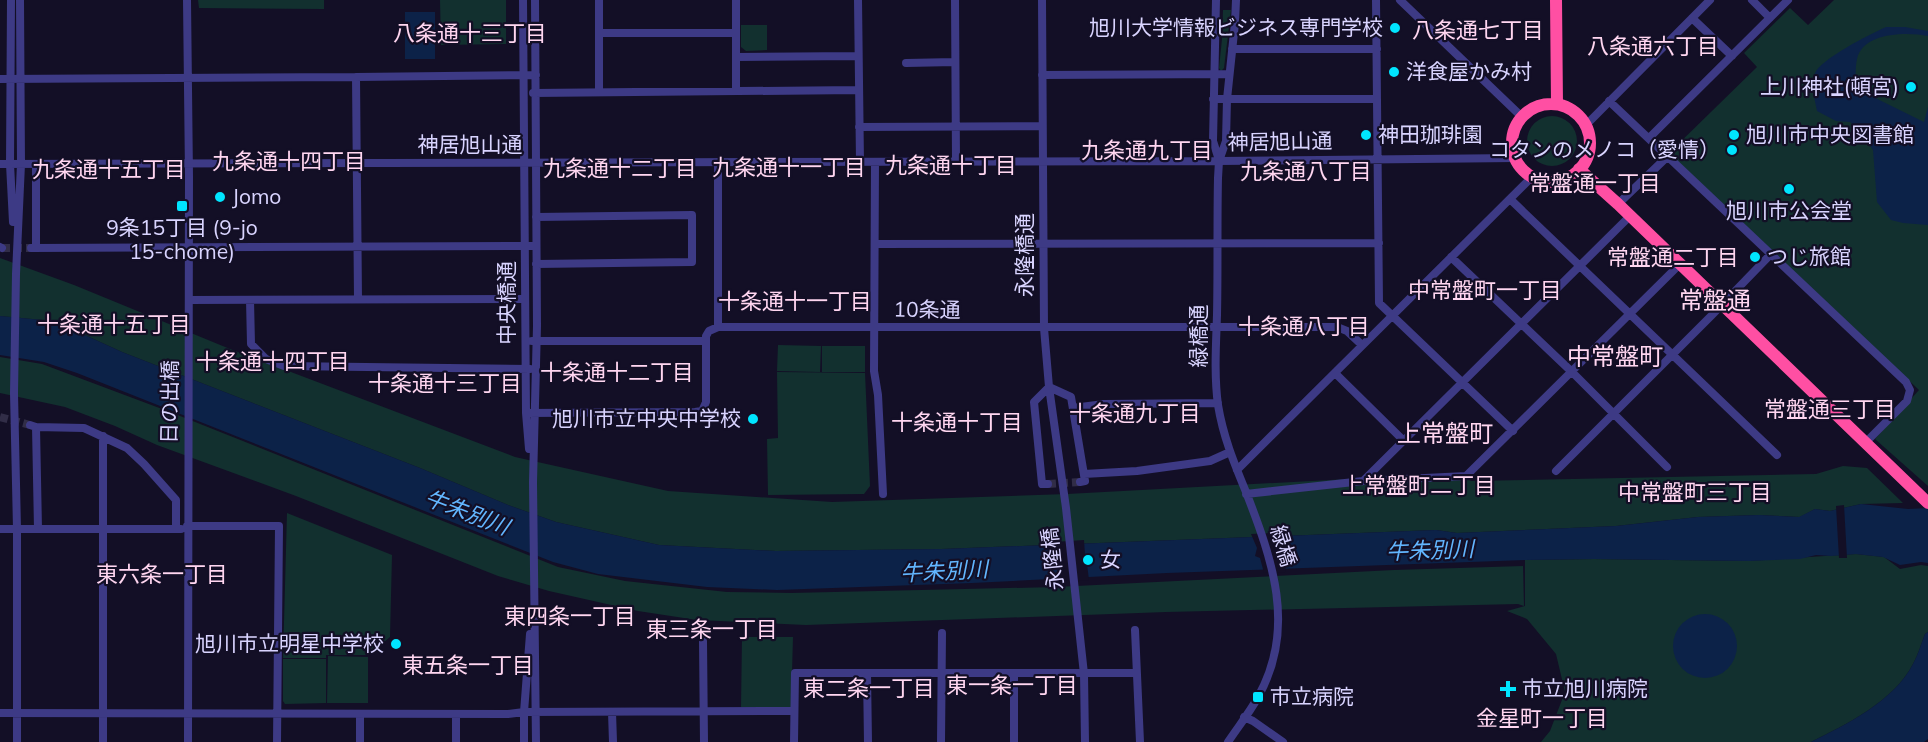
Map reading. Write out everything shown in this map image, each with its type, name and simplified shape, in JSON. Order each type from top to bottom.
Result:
[{"type":"highway","points":[[1556,0],[1557,104]]},
{"type":"highway","points":[[1557,104],[1573,110],[1586,125],[1590,136],[1589,150],[1579,169],[1569,177],[1556,181],[1544,181],[1524,170],[1516,158],[1513,138],[1522,117],[1538,106],[1557,104]]},
{"type":"highway","points":[[1579,169],[1928,503]]},
{"type":"street","points":[[11,0],[10,164],[16,274]]},
{"type":"street","points":[[17,742],[17,529],[14,394],[21,164],[20,0]]},
{"type":"street","name":"日の出橋","points":[[187,0],[189,79],[188,742]]},
{"type":"street","name":"中央橋通","points":[[523,0],[525,369],[530,414],[533,482],[534,583]]},
{"type":"street","name":"中央橋通","points":[[530,414],[537,369],[535,0]]},
{"type":"street","points":[[599,0],[599,91]]},
{"type":"street","points":[[736,0],[736,91]]},
{"type":"street","points":[[858,0],[860,162]]},
{"type":"street","points":[[955,0],[956,161]]},
{"type":"street","name":"永隆橋通","points":[[1042,0],[1044,328],[1049,387],[1066,508]]},
{"type":"street","name":"緑橋通","points":[[1216,0],[1213,99],[1214,141],[1219,160],[1216,328],[1218,403],[1222,428],[1251,506]]},
{"type":"street","name":"緑橋通","points":[[1219,160],[1226,141],[1227,99],[1236,0]]},
{"type":"street","points":[[1376,0],[1379,303],[1513,431]]},
{"type":"street","points":[[1400,0],[1522,117]]},
{"type":"street","points":[[1586,125],[1709,0]]},
{"type":"street","points":[[1752,0],[1770,18]]},
{"type":"street","points":[[1649,138],[1788,0]]},
{"type":"street","points":[[1692,18],[1732,56]]},
{"type":"street","points":[[600,33],[735,33]]},
{"type":"street","points":[[1232,49],[1377,49]]},
{"type":"street","points":[[736,57],[858,56]]},
{"type":"street","points":[[906,63],[955,62]]},
{"type":"street","points":[[1042,75],[1229,74]]},
{"type":"street","points":[[0,79],[536,75]]},
{"type":"street","points":[[356,77],[358,299]]},
{"type":"street","points":[[524,93],[859,90]]},
{"type":"street","points":[[1213,99],[1377,99]]},
{"type":"street","points":[[1609,101],[1906,382],[1910,390],[1907,401],[1865,443]]},
{"type":"street","points":[[859,127],[1042,126]]},
{"type":"street","points":[[1618,204],[1668,156]]},
{"type":"street","name":"神居旭山通","points":[[0,164],[1516,158]]},
{"type":"street","points":[[530,414],[700,411],[704,409],[706,404],[705,341],[709,331],[718,327],[718,162]]},
{"type":"street","points":[[875,162],[874,371],[878,395],[883,494]]},
{"type":"street","points":[[36,164],[34,248],[536,246]]},
{"type":"street","points":[[1237,470],[1533,176]]},
{"type":"street","points":[[1510,200],[1777,455]]},
{"type":"street","points":[[536,217],[692,215],[692,262],[536,264]]},
{"type":"street","points":[[1363,481],[1630,216]]},
{"type":"street","points":[[876,244],[1379,243]]},
{"type":"street","points":[[1556,471],[1771,254]]},
{"type":"street","points":[[1451,257],[1572,372],[1667,467]]},
{"type":"street","points":[[1246,494],[1363,481],[1466,476],[1680,264]]},
{"type":"street","points":[[189,300],[525,299]]},
{"type":"street","points":[[250,300],[251,344],[266,359],[284,366],[537,369]]},
{"type":"street","name":"10条通","points":[[718,327],[1337,327],[1352,334],[1362,345]]},
{"type":"street","points":[[525,341],[705,341]]},
{"type":"street","points":[[1335,373],[1403,441]]},
{"type":"street","points":[[1048,484],[1042,484],[1034,402],[1049,387],[1071,397],[1082,478],[1210,461],[1230,452]]},
{"type":"street","points":[[1073,408],[1104,404],[1218,403]]},
{"type":"street","points":[[38,528],[33,426],[84,428],[127,448],[176,500],[176,529]]},
{"type":"street","points":[[103,436],[103,742]]},
{"type":"street","name":"緑橋","points":[[1244,717],[1258,697],[1270,672],[1276,647],[1279,610],[1273,570],[1251,506]]},
{"type":"street","name":"永隆橋","points":[[1066,508],[1084,674]]},
{"type":"street","points":[[0,529],[176,529],[279,526],[277,742]]},
{"type":"street","points":[[524,742],[524,712],[534,583]]},
{"type":"street","points":[[534,583],[536,742]]},
{"type":"street","points":[[1135,630],[1140,742]]},
{"type":"street","points":[[941,742],[942,633]]},
{"type":"street","points":[[703,641],[704,742]]},
{"type":"street","points":[[794,742],[795,673],[1137,673]]},
{"type":"street","points":[[867,673],[867,742]]},
{"type":"street","points":[[1014,673],[1014,742]]},
{"type":"street","points":[[1084,674],[1085,742]]},
{"type":"street","points":[[0,713],[360,715],[794,711]]},
{"type":"street","points":[[612,712],[613,742]]},
{"type":"street","points":[[456,714],[456,742]]},
{"type":"street","points":[[360,715],[360,742]]},
{"type":"street","points":[[1228,742],[1244,717],[1283,742]]},
{"type":"green space","points":[[198,0],[324,0],[324,9],[199,8]]},
{"type":"green space","points":[[440,0],[506,0],[506,44],[441,45]]},
{"type":"green space","points":[[1834,0],[1928,0],[1928,486],[1875,439],[1919,390],[1669,153],[1757,67],[1744,53],[1790,8],[1808,25]]},
{"type":"green space","points":[[1223,10],[1231,10],[1224,68],[1221,71],[1219,68]]},
{"type":"green space","points":[[741,25],[767,25],[767,50],[746,51],[741,47]]},
{"type":"green space","points":[[1552,116],[1570,123],[1577,141],[1570,159],[1552,166],[1534,159],[1527,141],[1534,123]]},
{"type":"green space","points":[[0,258],[74,285],[230,349],[515,457],[668,491],[832,502],[1067,494],[1460,473],[1471,481],[1816,474],[1843,466],[1867,468],[1903,503],[1861,504],[1830,511],[1815,509],[1800,517],[1759,515],[1698,517],[1616,526],[1457,533],[1436,530],[942,549],[776,551],[659,545],[556,522],[122,352],[87,336],[42,320],[0,316]]},
{"type":"green space","points":[[778,345],[821,346],[820,372],[777,371]]},
{"type":"green space","points":[[822,346],[865,346],[865,372],[822,372]]},
{"type":"green space","points":[[0,357],[42,364],[170,412],[558,567],[625,581],[727,592],[791,593],[1056,587],[1523,566],[1524,606],[1518,604],[1166,612],[806,625],[697,620],[638,611],[549,591],[498,576],[296,496],[157,445],[65,407],[0,393]]},
{"type":"green space","points":[[777,372],[865,373],[870,486],[864,494],[768,495],[767,439],[778,438]]},
{"type":"green space","points":[[287,513],[392,555],[390,637],[369,655],[283,658]]},
{"type":"green space","points":[[1856,554],[1884,557],[1900,569],[1928,566],[1928,632],[1905,677],[1882,700],[1854,719],[1811,742],[1541,742],[1550,731],[1565,692],[1556,654],[1527,619],[1507,611],[1525,606],[1525,560],[1749,561]]},
{"type":"green space","points":[[742,637],[793,637],[791,708],[741,707]]},
{"type":"green space","points":[[328,656],[368,657],[368,703],[327,703]]},
{"type":"green space","points":[[283,659],[326,659],[326,703],[285,704],[283,701]]},
{"type":"water","points":[[405,12],[435,12],[435,59],[405,59]]},
{"type":"water","points":[[1886,27],[1905,27],[1928,31],[1928,36],[1898,34],[1868,43],[1861,50],[1857,59],[1855,88],[1924,122],[1928,107],[1928,225],[1891,220],[1877,202],[1873,150],[1860,130],[1850,122],[1836,121],[1817,111],[1813,82],[1819,67],[1847,47]]},
{"type":"water","name":"牛朱別川","points":[[0,316],[42,320],[87,336],[122,352],[556,522],[659,545],[776,551],[942,549],[1436,530],[1457,533],[1616,526],[1698,517],[1759,515],[1799,517],[1815,509],[1830,511],[1861,504],[1908,509],[1928,508],[1928,563],[1900,565],[1883,557],[1856,554],[1749,561],[1525,560],[777,590],[707,587],[598,574],[553,562],[77,373],[44,362],[0,355]]},
{"type":"water","points":[[1699,614],[1711,614],[1728,623],[1735,634],[1737,646],[1735,658],[1728,669],[1711,678],[1699,678],[1687,673],[1678,664],[1673,652],[1673,640],[1678,628],[1687,619]]},
{"type":"water","points":[[1928,632],[1928,739],[1924,742],[1811,742],[1868,710],[1894,689],[1913,664],[1925,634]]},
{"type":"pier","points":[[1844,505],[1847,558],[1839,558],[1836,506]]},
{"type":"pier","points":[[1274,533],[1280,548],[1286,553],[1283,558],[1286,572],[1264,573],[1260,558],[1255,556],[1257,548],[1251,534]]},
{"type":"pier","points":[[1084,540],[1085,555],[1091,559],[1087,564],[1089,580],[1059,581],[1057,566],[1051,562],[1056,556],[1054,542]]},
{"type":"tunnel","points":[[2,248],[31,248]]},
{"type":"tunnel","points":[[0,417],[30,425]]},
{"type":"tunnel","points":[[1048,484],[1080,482]]},
{"type":"place","name":"旭川大学情報ビジネス専門学校","points":[[1395,28]]},
{"type":"place","name":"洋食屋かみ村","points":[[1394,72]]},
{"type":"place","name":"上川神社(頓宮)","points":[[1911,87]]},
{"type":"place","name":"神田珈琲園","points":[[1366,135]]},
{"type":"place","name":"旭川市中央図書館","points":[[1734,135]]},
{"type":"place","name":"コタンのメノコ（愛情）","points":[[1732,150]]},
{"type":"place","name":"旭川市公会堂","points":[[1789,189]]},
{"type":"place","name":"Jomo","points":[[220,197]]},
{"type":"place","name":"9条15丁目 (9-jo 15-chome)","points":[[182,206]]},
{"type":"place","name":"つじ旅館","points":[[1755,257]]},
{"type":"place","name":"旭川市立中央中学校","points":[[753,419]]},
{"type":"place","name":"女","points":[[1088,560]]},
{"type":"place","name":"旭川市立明星中学校","points":[[396,644]]},
{"type":"place","name":"市立旭川病院","points":[[1508,689]]},
{"type":"place","name":"市立病院","points":[[1258,697]]},
{"type":"district","name":"八条通七丁目","points":[[1478,30]]},
{"type":"district","name":"八条通十三丁目","points":[[470,33]]},
{"type":"district","name":"八条通六丁目","points":[[1653,46]]},
{"type":"district","name":"九条通九丁目","points":[[1147,150]]},
{"type":"district","name":"九条通十四丁目","points":[[289,161]]},
{"type":"district","name":"九条通十丁目","points":[[951,165]]},
{"type":"district","name":"九条通十一丁目","points":[[789,167]]},
{"type":"district","name":"九条通十二丁目","points":[[620,168]]},
{"type":"district","name":"九条通十五丁目","points":[[109,169]]},
{"type":"district","name":"九条通八丁目","points":[[1306,171]]},
{"type":"district","name":"常盤通一丁目","points":[[1595,183]]},
{"type":"district","name":"常盤通二丁目","points":[[1673,257]]},
{"type":"district","name":"中常盤町一丁目","points":[[1485,290]]},
{"type":"district","name":"十条通十一丁目","points":[[795,301]]},
{"type":"district","name":"常盤通","points":[[1715,301]]},
{"type":"district","name":"十条通十五丁目","points":[[114,324]]},
{"type":"district","name":"十条通八丁目","points":[[1304,326]]},
{"type":"district","name":"中常盤町","points":[[1615,357]]},
{"type":"district","name":"十条通十四丁目","points":[[273,361]]},
{"type":"district","name":"十条通十二丁目","points":[[617,372]]},
{"type":"district","name":"十条通十三丁目","points":[[445,383]]},
{"type":"district","name":"常盤通三丁目","points":[[1830,409]]},
{"type":"district","name":"十条通九丁目","points":[[1135,413]]},
{"type":"district","name":"十条通十丁目","points":[[957,422]]},
{"type":"district","name":"上常盤町","points":[[1445,434]]},
{"type":"district","name":"上常盤町二丁目","points":[[1419,485]]},
{"type":"district","name":"中常盤町三丁目","points":[[1695,492]]},
{"type":"district","name":"東六条一丁目","points":[[162,574]]},
{"type":"district","name":"東四条一丁目","points":[[570,616]]},
{"type":"district","name":"東三条一丁目","points":[[712,629]]},
{"type":"district","name":"東五条一丁目","points":[[468,665]]},
{"type":"district","name":"東一条一丁目","points":[[1012,685]]},
{"type":"district","name":"東二条一丁目","points":[[869,688]]},
{"type":"district","name":"金星町一丁目","points":[[1542,718]]}]
